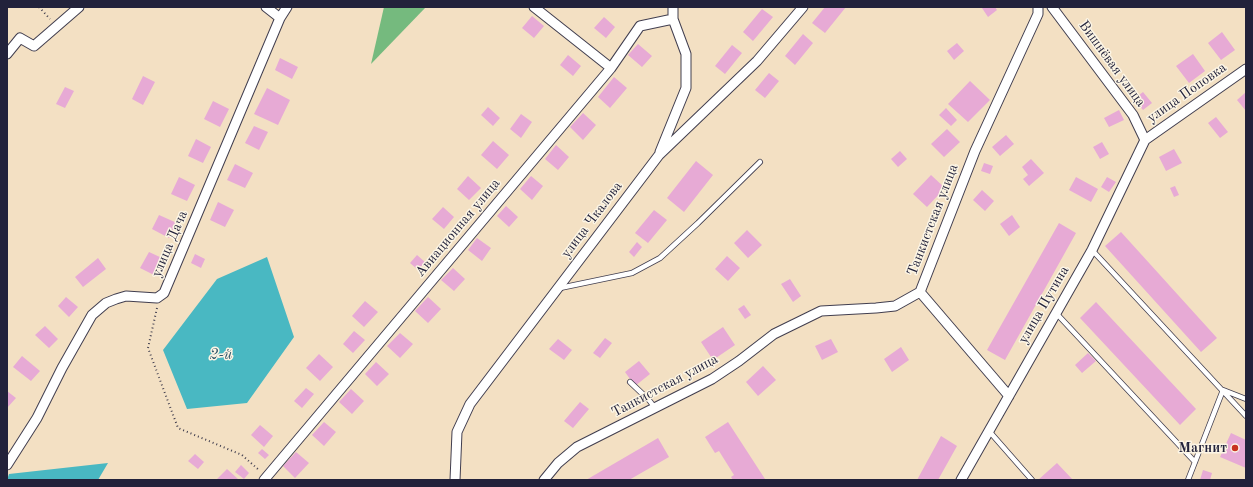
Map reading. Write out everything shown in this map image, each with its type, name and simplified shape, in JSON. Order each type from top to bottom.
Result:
[{"type":"street","points":[[7,54],[20,38],[34,46],[79,7]]},
{"type":"street","points":[[266,7],[280,18]]},
{"type":"street","name":"улица Дача","points":[[7,465],[37,418],[62,368],[92,315],[106,303],[126,296],[157,298],[164,293],[280,18],[287,7]]},
{"type":"street","points":[[534,7],[611,68]]},
{"type":"street","points":[[659,155],[686,88],[686,54],[673,19],[673,7]]},
{"type":"street","name":"улица Чкалова","points":[[455,480],[457,432],[470,404],[659,155],[757,61],[803,7]]},
{"type":"street","name":"Танкистская улица","points":[[544,480],[558,463],[577,447],[712,379],[739,361],[774,334],[821,311],[895,306],[920,292],[975,152],[1038,14],[1038,7]]},
{"type":"street","name":"Вишнёвая улица","points":[[1052,7],[1133,115],[1145,140]]},
{"type":"street","name":"Авиационная улица","points":[[265,478],[611,68],[640,26],[673,19]]},
{"type":"street","name":"улица Поповка","points":[[1145,140],[1246,69]]},
{"type":"street","name":"улица Путина","points":[[961,480],[1092,250],[1145,140]]},
{"type":"street","points":[[920,292],[1009,396]]},
{"type":"lane","points":[[558,288],[632,273],[660,258],[760,162]]},
{"type":"lane","points":[[1092,250],[1246,416]]},
{"type":"lane","points":[[1056,313],[1195,462]]},
{"type":"lane","points":[[630,382],[649,400],[655,408]]},
{"type":"lane","points":[[1223,390],[1246,399]]},
{"type":"lane","points":[[1188,480],[1223,390]]},
{"type":"lane","points":[[989,431],[1032,480]]},
{"type":"path","points":[[39,7],[56,26]]},
{"type":"path","points":[[160,296],[148,348],[178,428],[242,455],[265,478]]},
{"type":"green space","points":[[384,7],[426,7],[371,64]]},
{"type":"water","name":"2-й","points":[[267,257],[294,337],[247,403],[187,409],[163,350],[217,279]]},
{"type":"water","points":[[108,463],[98,480],[7,480],[9,474]]},
{"type":"building","points":[[825,7],[846,7],[825,33],[812,23]]},
{"type":"building","points":[[995,7],[997,10],[988,17],[982,8]]},
{"type":"building","points":[[762,9],[773,17],[753,41],[743,32]]},
{"type":"building","points":[[532,16],[544,26],[534,38],[522,28]]},
{"type":"building","points":[[604,17],[615,27],[606,38],[594,28]]},
{"type":"building","points":[[1222,32],[1235,50],[1221,60],[1208,43]]},
{"type":"building","points":[[803,34],[813,43],[795,65],[785,56]]},
{"type":"building","points":[[957,43],[964,51],[954,60],[947,51]]},
{"type":"building","points":[[638,44],[652,56],[642,67],[628,55]]},
{"type":"building","points":[[732,45],[742,53],[725,74],[715,66]]},
{"type":"building","points":[[1193,54],[1205,71],[1189,83],[1176,66]]},
{"type":"building","points":[[568,55],[581,66],[573,76],[560,65]]},
{"type":"building","points":[[280,58],[298,67],[292,79],[275,70]]},
{"type":"building","points":[[769,73],[779,81],[765,98],[755,90]]},
{"type":"building","points":[[143,76],[155,82],[143,105],[132,99]]},
{"type":"building","points":[[614,77],[627,88],[610,108],[598,97]]},
{"type":"building","points":[[970,81],[990,100],[968,122],[948,104]]},
{"type":"building","points":[[65,87],[74,91],[65,108],[56,104]]},
{"type":"building","points":[[267,88],[290,100],[278,125],[254,114]]},
{"type":"building","points":[[1143,92],[1152,103],[1143,110],[1134,99]]},
{"type":"building","points":[[1246,92],[1246,111],[1237,100]]},
{"type":"building","points":[[213,101],[229,109],[220,127],[204,119]]},
{"type":"building","points":[[488,107],[500,118],[493,126],[481,115]]},
{"type":"building","points":[[946,108],[957,120],[951,126],[939,115]]},
{"type":"building","points":[[1119,110],[1124,120],[1109,127],[1104,118]]},
{"type":"building","points":[[583,113],[596,125],[583,140],[570,127]]},
{"type":"building","points":[[521,114],[532,122],[521,138],[510,129]]},
{"type":"building","points":[[1216,117],[1228,132],[1220,138],[1208,123]]},
{"type":"building","points":[[254,126],[268,132],[259,150],[245,143]]},
{"type":"building","points":[[947,129],[960,142],[944,157],[931,144]]},
{"type":"building","points":[[1006,135],[1014,144],[1000,156],[992,147]]},
{"type":"building","points":[[196,139],[211,147],[203,163],[188,156]]},
{"type":"building","points":[[493,141],[509,155],[497,169],[481,155]]},
{"type":"building","points":[[1102,142],[1109,154],[1100,159],[1093,147]]},
{"type":"building","points":[[556,145],[569,157],[558,170],[545,159]]},
{"type":"building","points":[[1174,149],[1182,163],[1166,171],[1159,157]]},
{"type":"building","points":[[900,151],[907,159],[898,167],[891,159]]},
{"type":"building","points":[[1031,159],[1044,173],[1029,186],[1023,179],[1028,175],[1022,167]]},
{"type":"building","points":[[696,161],[713,175],[684,212],[667,198]]},
{"type":"building","points":[[984,163],[993,166],[990,174],[981,171]]},
{"type":"building","points":[[235,164],[253,173],[245,188],[227,180]]},
{"type":"building","points":[[931,175],[945,188],[927,207],[913,194]]},
{"type":"building","points":[[468,176],[481,188],[469,200],[457,189]]},
{"type":"building","points":[[531,176],[543,186],[532,200],[520,189]]},
{"type":"building","points":[[179,177],[195,185],[187,201],[171,194]]},
{"type":"building","points":[[1076,177],[1098,189],[1091,202],[1069,190]]},
{"type":"building","points":[[1107,177],[1116,182],[1109,192],[1101,187]]},
{"type":"building","points":[[1175,186],[1179,195],[1174,197],[1170,188]]},
{"type":"building","points":[[982,190],[994,201],[985,211],[973,200]]},
{"type":"building","points":[[218,202],[234,210],[225,227],[210,220]]},
{"type":"building","points":[[506,206],[518,217],[509,227],[497,216]]},
{"type":"building","points":[[443,207],[454,217],[444,229],[432,219]]},
{"type":"building","points":[[654,210],[667,220],[648,243],[635,233]]},
{"type":"building","points":[[159,215],[177,223],[169,238],[152,229]]},
{"type":"building","points":[[1012,215],[1020,227],[1009,236],[1000,224]]},
{"type":"building","points":[[1059,223],[1076,233],[1005,360],[987,350]]},
{"type":"building","points":[[747,230],[762,245],[748,258],[734,243]]},
{"type":"building","points":[[1121,232],[1217,338],[1201,352],[1105,246]]},
{"type":"building","points":[[477,238],[491,248],[482,261],[468,250]]},
{"type":"building","points":[[637,242],[642,247],[634,257],[629,252]]},
{"type":"building","points":[[149,252],[162,258],[154,275],[140,268]]},
{"type":"building","points":[[195,254],[205,259],[201,268],[191,263]]},
{"type":"building","points":[[417,255],[425,262],[418,270],[410,263]]},
{"type":"building","points":[[727,256],[740,268],[728,281],[715,269]]},
{"type":"building","points":[[98,258],[106,269],[83,287],[75,277]]},
{"type":"building","points":[[453,268],[465,279],[454,291],[441,280]]},
{"type":"building","points":[[790,279],[801,296],[793,302],[781,284]]},
{"type":"building","points":[[66,297],[78,307],[69,317],[58,306]]},
{"type":"building","points":[[428,297],[441,309],[428,323],[415,311]]},
{"type":"building","points":[[365,301],[378,312],[364,327],[352,316]]},
{"type":"building","points":[[1096,302],[1196,409],[1180,425],[1080,318]]},
{"type":"building","points":[[744,305],[751,315],[745,319],[738,309]]},
{"type":"building","points":[[45,326],[58,339],[49,348],[35,335]]},
{"type":"building","points":[[723,327],[735,345],[713,360],[701,342]]},
{"type":"building","points":[[354,331],[365,340],[353,353],[343,344]]},
{"type":"building","points":[[400,333],[413,344],[400,358],[387,346]]},
{"type":"building","points":[[605,338],[612,343],[600,358],[593,353]]},
{"type":"building","points":[[558,339],[572,350],[564,360],[549,349]]},
{"type":"building","points":[[831,339],[838,352],[822,360],[815,346]]},
{"type":"building","points":[[901,347],[909,360],[892,372],[884,359]]},
{"type":"building","points":[[1088,353],[1096,361],[1082,373],[1075,365]]},
{"type":"building","points":[[319,354],[333,367],[320,381],[306,368]]},
{"type":"building","points":[[22,356],[40,371],[31,381],[13,367]]},
{"type":"building","points":[[639,361],[650,374],[635,386],[625,372]]},
{"type":"building","points":[[376,362],[389,374],[377,386],[365,374]]},
{"type":"building","points":[[763,366],[776,380],[758,396],[746,382]]},
{"type":"building","points":[[306,388],[314,394],[302,408],[294,401]]},
{"type":"building","points":[[351,389],[364,401],[352,414],[339,402]]},
{"type":"building","points":[[7,391],[16,398],[7,408]]},
{"type":"building","points":[[580,402],[589,409],[573,428],[564,421]]},
{"type":"building","points":[[324,422],[336,432],[324,446],[312,435]]},
{"type":"building","points":[[728,422],[765,479],[733,480],[731,477],[734,475],[719,451],[715,453],[705,437]]},
{"type":"building","points":[[260,425],[273,436],[264,447],[251,435]]},
{"type":"building","name":"Магнит","points":[[1231,433],[1246,440],[1246,468],[1220,457]]},
{"type":"building","points":[[941,436],[957,446],[938,480],[917,480]]},
{"type":"building","points":[[658,438],[669,457],[629,480],[586,480]]},
{"type":"building","points":[[262,449],[269,455],[265,459],[258,453]]},
{"type":"building","points":[[296,452],[309,463],[295,478],[283,466]]},
{"type":"building","points":[[195,454],[204,462],[198,469],[188,461]]},
{"type":"building","points":[[1057,463],[1073,480],[1038,480]]},
{"type":"building","points":[[241,465],[249,473],[244,479],[235,472]]},
{"type":"building","points":[[227,469],[238,479],[216,480]]},
{"type":"building","points":[[1203,470],[1212,473],[1210,480],[1200,480]]},
{"type":"place","name":"Магнит","points":[[1235,448]]}]
